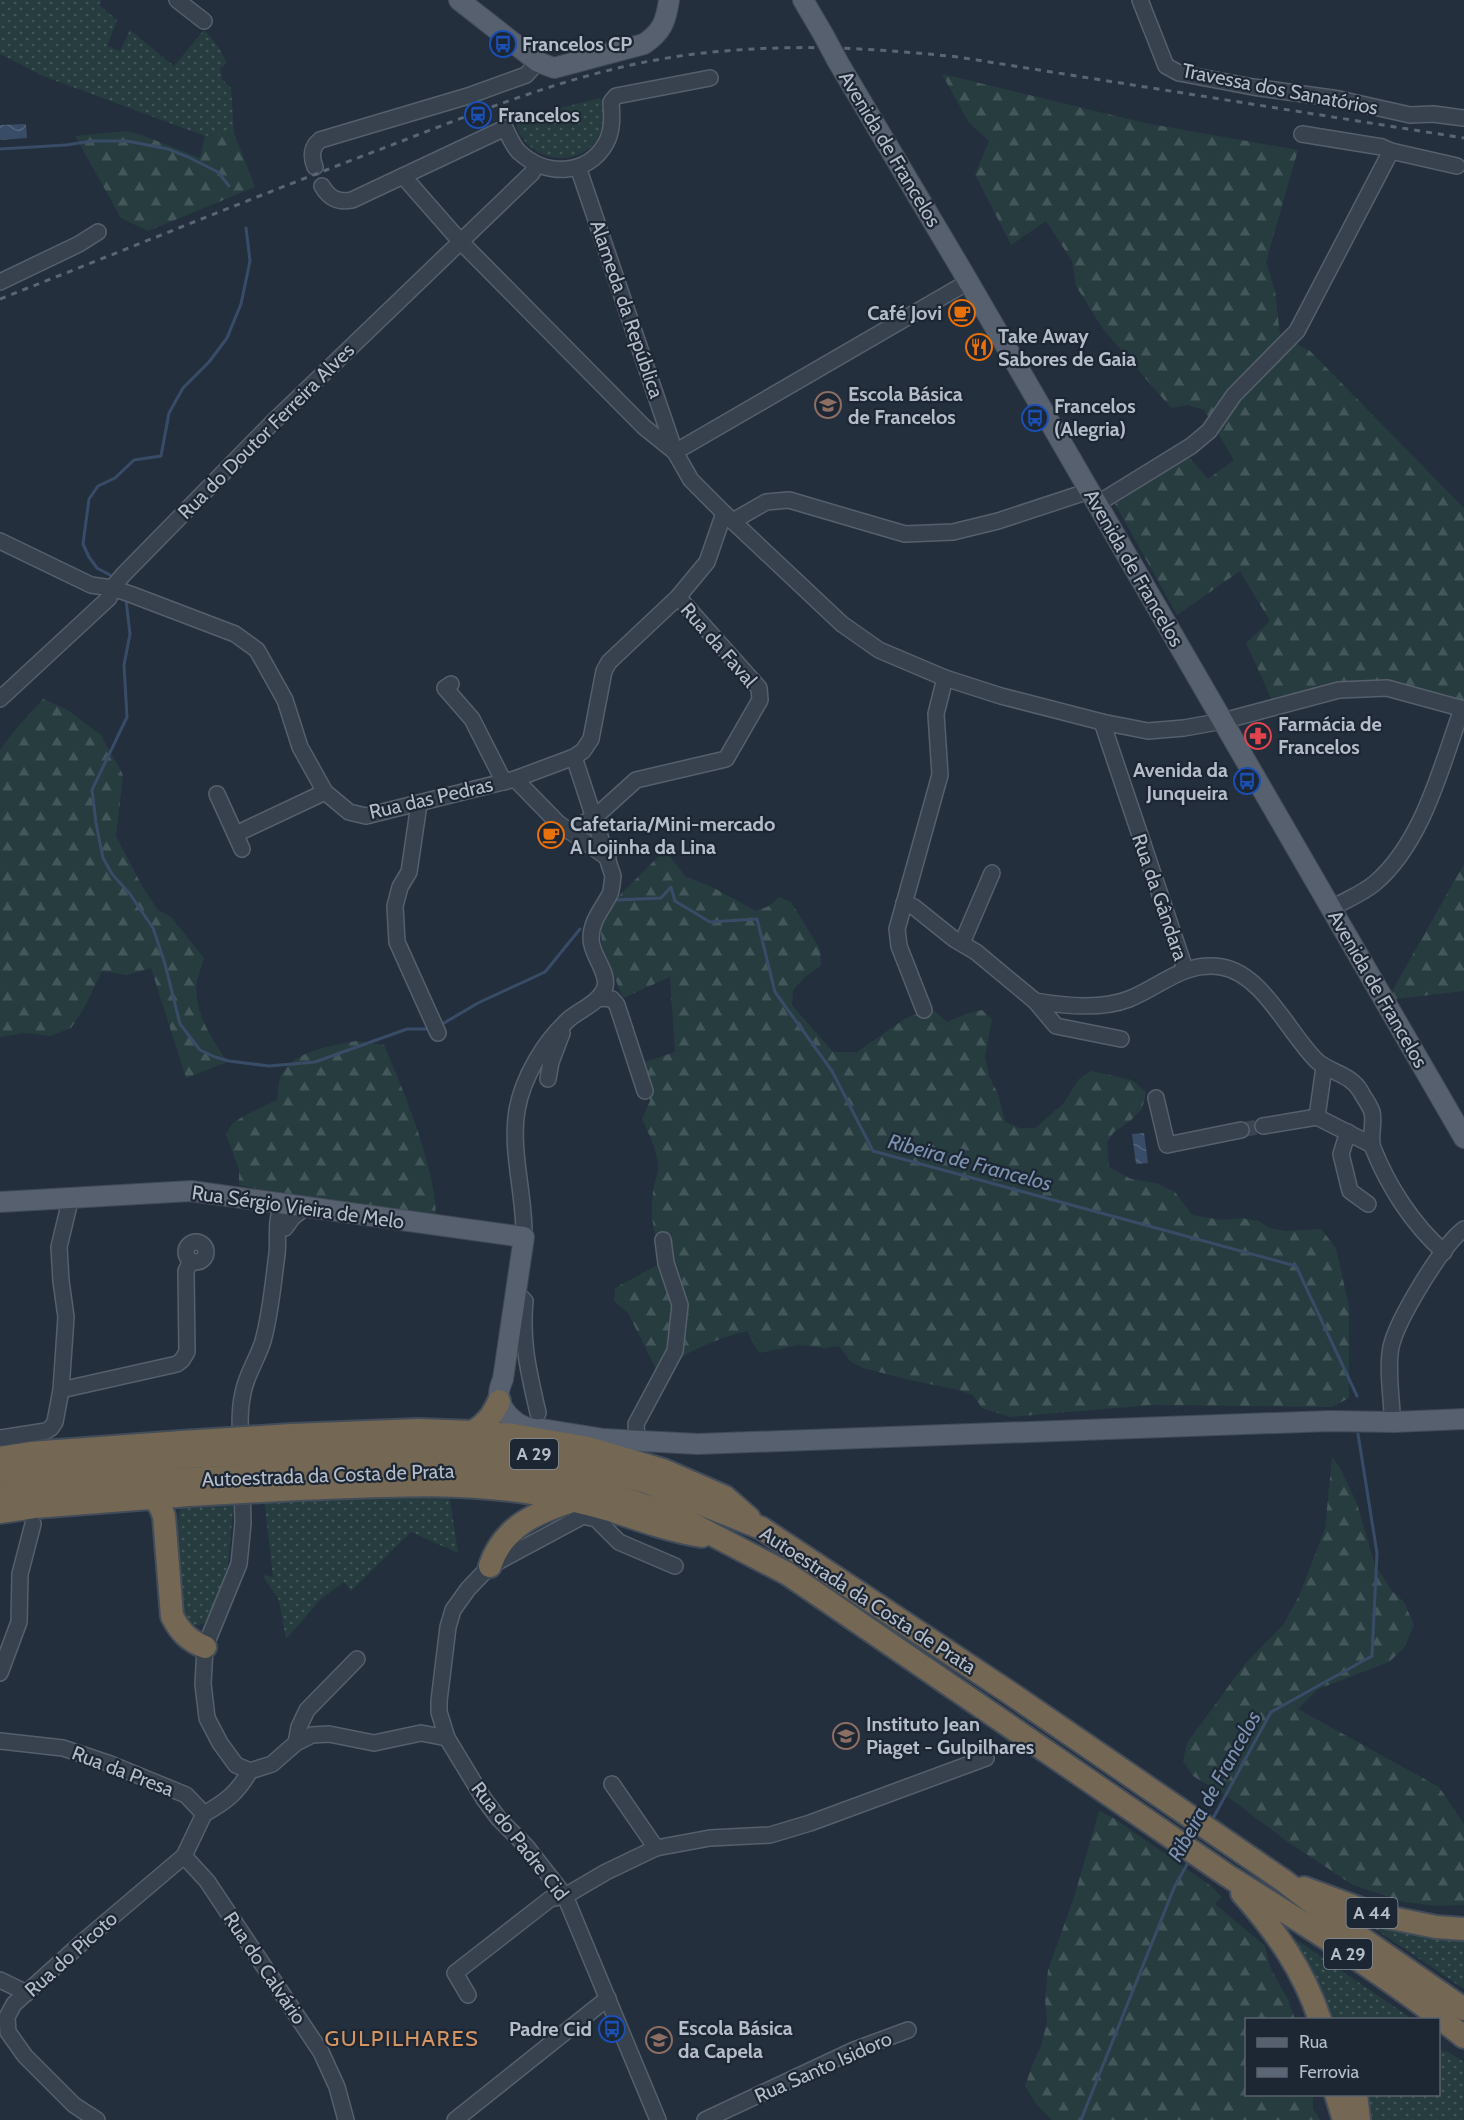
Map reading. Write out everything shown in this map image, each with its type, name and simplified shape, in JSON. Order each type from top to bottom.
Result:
[{"type":"highway","points":[[473,1432],[489,1420],[499,1401]]},
{"type":"highway","name":"A 29","points":[[0,1458],[30,1453],[185,1474],[297,1462],[418,1430],[514,1435],[588,1448],[663,1470],[724,1497],[761,1528]]},
{"type":"highway","name":"Autoestrada da Costa de Prata","points":[[297,1462],[417,1447],[528,1453],[566,1460],[649,1483],[761,1528],[1010,1693],[1244,1853],[1464,2009]]},
{"type":"highway","name":"A 29","points":[[0,1512],[34,1507],[153,1498],[185,1474],[297,1462],[445,1485],[510,1490],[573,1501],[675,1532],[724,1539]]},
{"type":"highway","name":"Autoestrada da Costa de Prata","points":[[297,1462],[481,1471],[541,1477],[578,1485],[675,1515],[724,1539],[788,1574],[812,1590],[1149,1823],[1294,1917],[1437,2015],[1464,2037]]},
{"type":"highway","name":"Autoestrada da Costa de Prata","points":[[0,1473],[185,1474]]},
{"type":"highway","points":[[185,1474],[171,1512],[175,1596],[182,1624],[208,1641]]},
{"type":"highway","name":"Autoestrada da Costa de Prata","points":[[0,1495],[185,1474]]},
{"type":"highway","points":[[153,1498],[160,1506],[164,1516],[172,1616],[177,1628],[187,1638],[208,1641]]},
{"type":"highway","points":[[490,1566],[500,1543],[518,1526],[544,1510],[573,1501]]},
{"type":"highway","points":[[1228,1876],[1260,1914],[1294,1961],[1306,1983],[1320,2018]]},
{"type":"highway","name":"A 44","points":[[1284,1881],[1377,1915],[1436,1927],[1464,1929]]},
{"type":"highway","points":[[1440,2039],[1464,2044]]},
{"type":"highway","points":[[1337,2096],[1344,2120]]},
{"type":"highway","points":[[1356,2096],[1359,2120]]},
{"type":"main road","points":[[459,0],[538,62],[554,68],[644,44],[657,36],[667,17],[669,0]]},
{"type":"main road","name":"Avenida de Francelos","points":[[803,0],[1464,1138]]},
{"type":"main road","name":"Rua Sérgio Vieira de Melo","points":[[0,1202],[191,1191],[524,1237]]},
{"type":"main road","points":[[524,1237],[503,1379],[499,1389],[499,1401],[523,1428],[532,1430],[540,1421]]},
{"type":"main road","points":[[503,1379],[515,1407],[527,1419],[604,1439],[698,1444],[1464,1419]]},
{"type":"main road","points":[[1352,1421],[1392,1413],[1464,1408]]},
{"type":"street","points":[[177,0],[204,21]]},
{"type":"street","name":"Travessa dos Sanatórios","points":[[1140,0],[1166,66],[1179,73],[1253,87],[1340,99],[1410,114],[1464,118]]},
{"type":"street","points":[[315,167],[312,151],[315,144],[328,137],[468,96],[526,75],[538,62]]},
{"type":"street","points":[[322,186],[330,195],[342,202],[352,200],[505,128],[517,150],[536,165],[555,170],[578,166],[596,155],[606,143],[612,122],[611,102],[616,96],[710,78]]},
{"type":"street","points":[[1302,134],[1382,147],[1457,166]]},
{"type":"street","points":[[524,1237],[524,1216],[516,1160],[517,1110],[527,1077],[545,1047],[568,1020],[598,998],[605,987],[604,977],[591,943],[592,926],[611,892],[613,876],[574,757],[591,739],[604,671],[609,662],[678,597],[707,562],[728,517],[765,502],[789,500],[905,534],[953,532],[1093,498],[1191,446],[1209,431],[1234,395],[1297,331],[1391,151]]},
{"type":"street","name":"Rua do Doutor Ferreira Alves","points":[[0,699],[109,598],[112,588],[272,423],[532,173],[536,165]]},
{"type":"street","name":"Alameda da República","points":[[578,166],[675,452]]},
{"type":"street","points":[[403,176],[460,241],[644,427],[675,452],[691,480],[728,517],[842,624],[879,650],[945,678],[1001,696],[1101,722],[1148,731],[1223,721],[1340,690],[1387,688],[1463,709],[1420,822],[1404,852],[1374,884],[1331,909]]},
{"type":"street","points":[[0,282],[79,244],[98,232]]},
{"type":"street","points":[[675,452],[968,282]]},
{"type":"street","name":"Rua das Pedras","points":[[0,541],[91,585],[112,588],[235,634],[257,650],[285,700],[300,747],[325,792],[349,812],[366,816],[419,804],[509,780],[574,757]]},
{"type":"street","name":"Rua da Faval","points":[[568,831],[595,817],[636,780],[726,759],[760,700],[759,688],[678,597]]},
{"type":"street","points":[[924,1010],[899,946],[897,929],[940,775],[936,714],[945,678]]},
{"type":"street","points":[[451,684],[445,688],[472,719],[509,780],[568,831],[608,858]]},
{"type":"street","name":"Rua da Gândara","points":[[1101,722],[1185,969]]},
{"type":"street","points":[[217,794],[239,842],[325,792]]},
{"type":"street","points":[[419,804],[409,872],[400,887],[395,906],[397,942],[436,1029]]},
{"type":"street","points":[[962,943],[992,873]]},
{"type":"street","points":[[904,903],[976,952],[1035,1001],[1056,1026],[1121,1040]]},
{"type":"street","points":[[1035,1001],[1053,1004],[1105,1005],[1129,999],[1185,969],[1205,966],[1224,967],[1244,977],[1263,993],[1324,1067],[1344,1075],[1359,1088],[1372,1112],[1372,1145],[1389,1182],[1418,1225],[1444,1252]]},
{"type":"street","points":[[598,998],[612,999],[617,1005],[645,1091]]},
{"type":"street","points":[[548,1079],[551,1062],[568,1020]]},
{"type":"street","points":[[1317,1117],[1324,1067]]},
{"type":"street","points":[[1156,1098],[1167,1145],[1241,1130]]},
{"type":"street","points":[[1263,1126],[1317,1117],[1372,1145]]},
{"type":"street","points":[[1348,1132],[1341,1154],[1350,1191],[1368,1204]]},
{"type":"street","points":[[0,1438],[39,1433],[51,1428],[55,1422],[61,1390],[66,1317],[61,1281],[60,1247],[70,1197]]},
{"type":"street","points":[[261,1201],[281,1227]]},
{"type":"street","points":[[284,1204],[279,1212],[281,1227],[270,1307],[262,1342],[243,1391],[240,1420],[243,1523],[239,1564],[208,1641],[203,1684],[207,1718],[220,1743],[236,1765],[250,1771],[272,1764],[296,1743],[312,1735],[329,1734],[374,1743],[422,1732],[447,1738]]},
{"type":"street","points":[[281,1227],[306,1208]]},
{"type":"street","points":[[1392,1413],[1390,1350],[1395,1334],[1420,1287],[1455,1236],[1464,1229]]},
{"type":"street","points":[[637,1440],[636,1424],[675,1351],[680,1305],[666,1263],[663,1240]]},
{"type":"street","points":[[61,1390],[177,1364],[182,1360],[187,1352],[186,1271],[191,1261]]},
{"type":"street","points":[[516,1292],[525,1301],[523,1322],[525,1354],[540,1421]]},
{"type":"street","name":"Rua do Padre Cid","points":[[658,2120],[565,1896],[526,1846],[499,1819],[447,1738],[439,1712],[439,1701],[453,1610],[468,1589],[490,1566],[584,1516],[596,1519],[619,1542],[675,1566]]},
{"type":"street","points":[[0,1673],[19,1622],[20,1574],[33,1524]]},
{"type":"street","points":[[296,1743],[299,1727],[307,1710],[357,1659]]},
{"type":"street","points":[[422,1732],[439,1712]]},
{"type":"street","name":"Rua da Presa","points":[[0,1741],[63,1748],[108,1763],[186,1795],[204,1814]]},
{"type":"street","points":[[468,1995],[455,1973],[550,1899],[565,1896],[606,1872],[656,1848],[710,1838],[770,1835],[810,1824],[986,1758]]},
{"type":"street","points":[[204,1814],[225,1802],[239,1789],[250,1771]]},
{"type":"street","points":[[612,1784],[656,1848]]},
{"type":"street","name":"Rua do Picoto","points":[[97,2120],[74,2105],[25,2056],[8,2032],[7,2017],[14,2004],[86,1939],[184,1857],[204,1814]]},
{"type":"street","name":"Rua do Calvário","points":[[184,1857],[207,1881],[321,2052],[338,2087],[346,2120]]},
{"type":"street","points":[[0,1980],[27,1993]]},
{"type":"street","points":[[455,2120],[608,1998]]},
{"type":"street","name":"Rua Santo Isidoro","points":[[705,2120],[854,2050],[908,2030]]},
{"type":"green space","points":[[0,0],[101,0],[99,5],[117,20],[107,46],[120,51],[130,30],[174,66],[204,30],[218,46],[227,63],[220,69],[222,79],[231,88],[234,133],[205,136],[43,76],[0,54]]},
{"type":"green space","points":[[942,74],[1145,123],[1298,150],[1266,262],[1275,291],[1280,335],[1310,351],[1464,508],[1464,703],[1408,690],[1386,679],[1326,686],[1271,698],[1246,643],[1270,621],[1240,571],[1177,615],[1115,504],[1188,456],[1208,479],[1234,460],[1204,410],[1188,405],[1171,408],[1103,329],[1076,286],[1072,261],[1046,221],[1011,245],[975,174],[989,141],[969,123]]},
{"type":"green space","points":[[600,98],[604,116],[600,133],[592,146],[580,154],[566,158],[551,157],[537,151],[525,141],[516,126],[518,123],[557,109]]},
{"type":"green space","points":[[126,131],[200,158],[205,136],[234,133],[255,187],[148,231],[121,218],[75,136]]},
{"type":"green space","points":[[43,699],[66,709],[101,735],[123,775],[116,836],[142,886],[158,910],[171,917],[204,958],[197,980],[197,1003],[204,1024],[227,1062],[186,1078],[151,968],[127,975],[102,971],[83,1010],[71,1028],[50,1036],[25,1033],[0,1037],[0,750]]},
{"type":"green space","points":[[665,850],[685,876],[712,887],[756,911],[769,906],[779,897],[791,902],[820,949],[821,965],[793,990],[792,1005],[833,1052],[857,1052],[906,1018],[932,1009],[947,1022],[982,1010],[992,1019],[985,1057],[1005,1122],[1019,1128],[1035,1128],[1063,1104],[1079,1079],[1091,1071],[1132,1080],[1146,1092],[1142,1109],[1114,1132],[1107,1142],[1109,1167],[1131,1179],[1156,1183],[1175,1192],[1192,1215],[1221,1220],[1241,1218],[1259,1221],[1269,1228],[1286,1231],[1321,1229],[1336,1248],[1349,1307],[1349,1398],[1332,1407],[1151,1405],[1010,1417],[982,1408],[973,1395],[959,1390],[863,1368],[850,1361],[839,1346],[825,1348],[799,1345],[759,1353],[747,1331],[700,1347],[657,1371],[628,1313],[614,1301],[615,1288],[667,1260],[658,1244],[652,1219],[653,1192],[658,1164],[654,1147],[642,1119],[650,1101],[642,1063],[675,1052],[670,977],[623,998],[602,946],[600,915]]},
{"type":"green space","points":[[1464,864],[1464,991],[1387,1000]]},
{"type":"green space","points":[[356,1041],[384,1045],[409,1106],[424,1151],[436,1214],[328,1202],[239,1185],[239,1170],[226,1134],[232,1124],[277,1100],[281,1075],[296,1059],[316,1050]]},
{"type":"green space","points":[[1332,1457],[1340,1468],[1357,1504],[1375,1565],[1392,1591],[1404,1602],[1414,1625],[1404,1648],[1389,1662],[1318,1689],[1298,1709],[1439,1787],[1464,1824],[1464,1905],[1438,1906],[1404,1902],[1353,1885],[1288,1842],[1228,1797],[1193,1776],[1183,1761],[1187,1743],[1244,1665],[1283,1625],[1299,1596],[1325,1529]]},
{"type":"green space","points":[[449,1493],[458,1553],[411,1532],[351,1591],[344,1582],[321,1599],[286,1639],[279,1600],[262,1575],[273,1577],[264,1498]]},
{"type":"green space","points":[[234,1498],[228,1566],[207,1621],[201,1625],[194,1625],[185,1616],[181,1595],[178,1549],[179,1512],[183,1505]]},
{"type":"green space","points":[[1099,1811],[1115,1819],[1211,1886],[1222,1897],[1215,1904],[1265,1946],[1270,1967],[1289,2002],[1295,2018],[1245,2018],[1245,2096],[1313,2096],[1313,2109],[1320,2120],[1052,2120],[1036,2104],[1025,2086],[1041,2046],[1047,2022],[1045,1998],[1048,1970],[1074,1897]]},
{"type":"green space","points":[[1350,1912],[1464,1933],[1464,1989]]},
{"type":"green space","points":[[1288,1934],[1411,2018],[1327,2018]]},
{"type":"green space","points":[[1440,2050],[1448,2052],[1464,2062],[1464,2120],[1369,2120],[1366,2096],[1440,2096]]},
{"type":"water","points":[[26,124],[27,138],[0,140],[0,125]]},
{"type":"water","points":[[1144,1133],[1148,1163],[1136,1164],[1132,1134]]},
{"type":"waterway","name":"Ribeira de Francelos","points":[[0,149],[92,141],[127,141],[168,149],[188,157],[218,172],[229,186]]},
{"type":"waterway","name":"Ribeira de Francelos","points":[[110,575],[97,568],[83,544],[89,499],[98,486],[115,478],[134,460],[161,456],[169,413],[183,388],[209,362],[227,338],[241,304],[250,261],[246,228]]},
{"type":"waterway","name":"Ribeira de Francelos","points":[[126,600],[130,634],[124,665],[127,717],[92,790],[96,823],[103,858],[112,874],[130,894],[153,928],[165,964],[180,1024],[200,1050],[229,1061],[269,1066],[315,1062],[407,1029],[431,1029]]},
{"type":"waterway","name":"Ribeira de Francelos","points":[[616,900],[661,898],[671,887],[675,901],[710,922],[757,919],[775,992],[832,1071],[873,1151],[1296,1266],[1357,1396]]},
{"type":"waterway","name":"Ribeira de Francelos","points":[[439,1026],[478,1003],[545,972],[580,929]]},
{"type":"waterway","name":"Ribeira de Francelos","points":[[1211,1822],[1271,1712],[1372,1656],[1377,1553],[1358,1434]]},
{"type":"waterway","name":"Ribeira de Francelos","points":[[1081,2120],[1174,1888],[1190,1859]]},
{"type":"tunnel","points":[[1241,1130],[1263,1126]]},
{"type":"railway","points":[[0,299],[292,183],[535,92],[648,61],[722,51],[822,48],[958,57],[1464,138]]},
{"type":"place","name":"Francelos CP","points":[[503,44]]},
{"type":"place","name":"Francelos","points":[[478,115]]},
{"type":"place","name":"Café Jovi","points":[[962,313]]},
{"type":"place","name":"Take Away Sabores de Gaia","points":[[979,347]]},
{"type":"place","name":"Escola Básica de Francelos","points":[[828,405]]},
{"type":"place","name":"Francelos (Alegria)","points":[[1035,418]]},
{"type":"place","name":"Farmácia de Francelos","points":[[1258,736]]},
{"type":"place","name":"Avenida da Junqueira","points":[[1247,781]]},
{"type":"place","name":"Cafetaria/Mini-mercado A Lojinha da Lina","points":[[551,835]]},
{"type":"place","name":"Instituto Jean Piaget - Gulpilhares","points":[[846,1736]]},
{"type":"place","name":"Padre Cid","points":[[612,2029]]},
{"type":"place","name":"Escola Básica da Capela","points":[[659,2040]]},
{"type":"district","name":"GULPILHARES","points":[[402,2038]]}]
